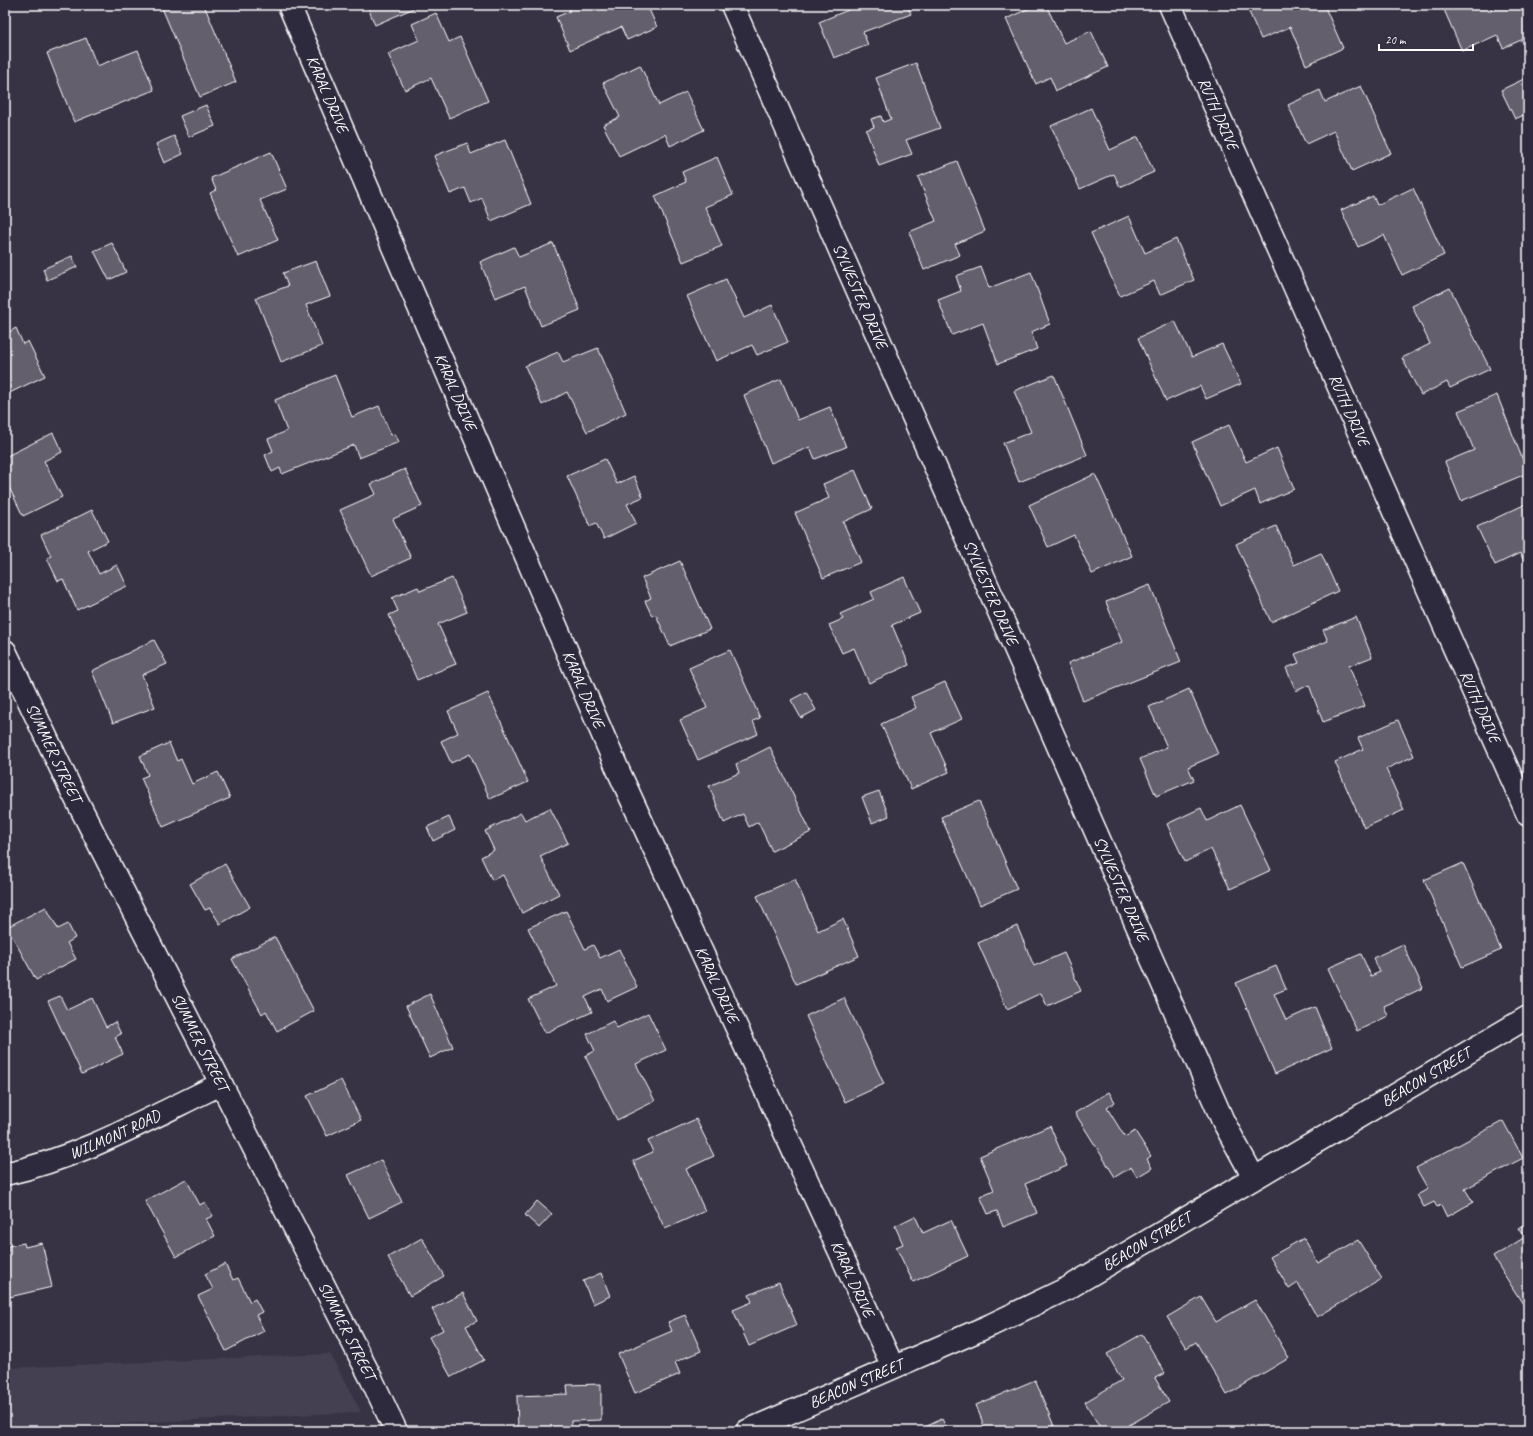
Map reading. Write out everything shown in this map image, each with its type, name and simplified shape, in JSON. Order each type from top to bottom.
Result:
[{"type":"street","name":"KARAL DRIVE","points":[[289,5],[618,770],[892,1367]]},
{"type":"street","name":"SYLVESTER DRIVE","points":[[732,5],[1223,1121],[1254,1178]]},
{"type":"street","name":"RUTH DRIVE","points":[[1170,5],[1528,815]]},
{"type":"street","name":"SUMMER STREET","points":[[5,651],[68,783],[365,1366],[396,1431]]},
{"type":"street","name":"BEACON STREET","points":[[747,1431],[998,1322],[1068,1288],[1254,1178],[1526,1023]]},
{"type":"street","name":"WILMONT ROAD","points":[[5,1174],[65,1157],[103,1142],[221,1084]]},
{"type":"shaded area","points":[[330,1354],[361,1412],[5,1429],[5,1368]]},
{"type":"building","points":[[170,5],[204,5],[236,82],[200,97],[162,8]]},
{"type":"building","points":[[367,5],[413,5],[414,8],[375,25]]},
{"type":"building","points":[[568,5],[647,5],[657,27],[627,40],[621,27],[570,50],[556,17],[570,11]]},
{"type":"building","points":[[846,5],[907,5],[911,14],[863,32],[868,45],[834,58],[819,22],[848,10]]},
{"type":"building","points":[[1036,5],[1046,5],[1064,43],[1091,31],[1108,67],[1056,91],[1050,77],[1036,84],[1006,19]]},
{"type":"building","points":[[1246,5],[1324,5],[1343,48],[1306,65],[1290,27],[1261,39]]},
{"type":"building","points":[[1442,5],[1490,5],[1492,10],[1504,5],[1524,5],[1528,15],[1528,37],[1503,48],[1497,35],[1462,51]]},
{"type":"building","points":[[436,13],[449,42],[460,37],[488,101],[449,118],[431,78],[405,90],[388,54],[419,40],[412,24]]},
{"type":"building","points":[[86,38],[97,66],[138,50],[154,90],[74,122],[47,53]]},
{"type":"building","points":[[916,63],[940,128],[906,140],[912,154],[879,166],[866,130],[874,127],[871,119],[881,116],[883,122],[891,119],[876,78]]},
{"type":"building","points":[[640,65],[659,105],[686,92],[704,130],[670,146],[665,134],[619,156],[603,125],[620,117],[603,83]]},
{"type":"building","points":[[1528,77],[1528,113],[1515,119],[1501,90]]},
{"type":"building","points":[[1361,86],[1391,153],[1352,171],[1334,131],[1306,144],[1288,105],[1320,90],[1325,102]]},
{"type":"building","points":[[206,105],[215,126],[189,137],[180,116]]},
{"type":"building","points":[[1091,108],[1110,150],[1138,137],[1154,172],[1120,187],[1114,174],[1080,189],[1051,126]]},
{"type":"building","points":[[174,136],[183,154],[164,163],[156,144]]},
{"type":"building","points":[[505,140],[531,204],[491,221],[482,198],[471,203],[465,188],[450,194],[434,156],[467,143],[471,154]]},
{"type":"building","points":[[271,152],[287,189],[260,200],[278,240],[238,257],[210,193],[216,190],[211,178]]},
{"type":"building","points":[[717,157],[733,195],[705,207],[722,246],[683,262],[655,196],[686,182],[682,172]]},
{"type":"building","points":[[957,161],[985,231],[955,244],[960,255],[924,270],[909,232],[936,221],[918,177]]},
{"type":"building","points":[[1413,188],[1444,255],[1402,275],[1384,235],[1358,247],[1341,210],[1373,196],[1377,205]]},
{"type":"building","points":[[1129,216],[1145,253],[1176,239],[1194,280],[1160,295],[1154,281],[1120,296],[1091,233]]},
{"type":"building","points":[[112,243],[126,272],[109,280],[94,251]]},
{"type":"building","points":[[553,243],[580,310],[541,326],[525,286],[495,298],[480,262],[514,247],[519,257]]},
{"type":"building","points":[[72,256],[77,267],[47,280],[43,269]]},
{"type":"building","points":[[316,261],[330,296],[306,305],[322,346],[281,362],[256,298],[288,286],[283,273]]},
{"type":"building","points":[[981,267],[989,288],[1031,272],[1050,324],[1031,332],[1037,349],[998,364],[983,323],[952,335],[938,300],[961,291],[956,276]]},
{"type":"building","points":[[726,279],[744,318],[772,305],[788,342],[757,355],[752,345],[716,361],[687,296]]},
{"type":"building","points":[[1450,288],[1490,369],[1450,388],[1447,382],[1421,395],[1402,358],[1430,344],[1412,306]]},
{"type":"building","points":[[1175,321],[1192,357],[1222,344],[1241,384],[1206,399],[1200,386],[1166,401],[1138,338]]},
{"type":"building","points":[[16,328],[23,344],[28,341],[45,376],[5,395],[5,334]]},
{"type":"building","points":[[598,348],[626,413],[587,432],[567,392],[542,405],[525,366],[558,352],[563,362]]},
{"type":"building","points":[[335,375],[352,417],[379,406],[391,435],[395,434],[399,442],[359,458],[354,445],[282,474],[280,468],[272,472],[265,455],[273,451],[268,439],[287,431],[275,400]]},
{"type":"building","points":[[1054,375],[1087,455],[1019,482],[1003,443],[1031,432],[1014,391]]},
{"type":"building","points":[[781,379],[798,420],[830,407],[846,447],[815,459],[810,447],[771,463],[744,395]]},
{"type":"building","points":[[1497,395],[1528,473],[1461,501],[1445,462],[1474,450],[1458,411]]},
{"type":"building","points":[[1229,425],[1246,462],[1277,448],[1294,489],[1260,504],[1255,490],[1220,506],[1192,442]]},
{"type":"building","points":[[53,433],[62,452],[44,461],[62,497],[23,516],[5,479],[5,457]]},
{"type":"building","points":[[605,459],[617,484],[634,476],[643,497],[627,504],[636,523],[604,539],[596,523],[590,526],[567,476]]},
{"type":"building","points":[[405,469],[422,506],[393,519],[411,558],[371,576],[340,510],[376,494],[371,484]]},
{"type":"building","points":[[855,470],[872,509],[843,522],[861,562],[823,578],[795,513],[829,498],[823,484]]},
{"type":"building","points":[[1095,474],[1132,556],[1092,574],[1074,535],[1048,547],[1029,505]]},
{"type":"building","points":[[1528,503],[1528,569],[1520,553],[1495,565],[1477,527]]},
{"type":"building","points":[[92,510],[108,541],[88,551],[99,574],[117,565],[127,586],[77,610],[63,579],[58,581],[47,558],[51,556],[41,535]]},
{"type":"building","points":[[1276,526],[1294,565],[1321,553],[1338,591],[1271,622],[1236,544]]},
{"type":"building","points":[[680,561],[710,629],[670,646],[656,615],[652,616],[645,601],[651,598],[642,578]]},
{"type":"building","points":[[904,577],[920,613],[892,625],[909,665],[869,683],[854,648],[842,653],[829,625],[843,619],[840,614],[874,599],[871,592]]},
{"type":"building","points":[[452,578],[467,612],[438,624],[456,664],[417,680],[389,615],[398,611],[392,598],[418,587],[420,591]]},
{"type":"building","points":[[1150,585],[1181,662],[1083,701],[1068,663],[1122,642],[1106,602]]},
{"type":"building","points":[[1356,617],[1372,657],[1349,666],[1365,706],[1323,722],[1309,685],[1296,691],[1286,668],[1299,663],[1295,654],[1328,641],[1323,630]]},
{"type":"building","points":[[154,640],[167,664],[142,675],[155,707],[113,723],[92,671]]},
{"type":"building","points":[[730,650],[760,718],[753,721],[758,734],[698,760],[680,720],[707,708],[689,668]]},
{"type":"building","points":[[945,682],[962,719],[931,733],[949,772],[911,789],[881,724],[916,708],[911,697]]},
{"type":"building","points":[[1189,689],[1218,754],[1188,767],[1194,780],[1156,796],[1140,759],[1167,747],[1149,707]]},
{"type":"building","points":[[806,692],[816,710],[801,718],[791,700]]},
{"type":"building","points":[[488,693],[528,782],[490,799],[470,754],[451,763],[441,741],[458,733],[448,711]]},
{"type":"building","points":[[1398,720],[1414,756],[1386,769],[1404,810],[1364,828],[1335,762],[1363,749],[1358,738]]},
{"type":"building","points":[[169,743],[177,761],[181,759],[192,784],[218,772],[230,798],[163,827],[141,778],[148,775],[140,756]]},
{"type":"building","points":[[770,747],[811,832],[772,851],[758,822],[749,827],[743,814],[724,823],[709,786],[739,773],[736,764]]},
{"type":"building","points":[[879,791],[889,816],[872,823],[862,797]]},
{"type":"building","points":[[979,801],[1017,889],[980,905],[941,817]]},
{"type":"building","points":[[1240,805],[1271,870],[1230,889],[1211,849],[1185,862],[1167,824],[1201,808],[1207,821]]},
{"type":"building","points":[[550,808],[568,843],[540,856],[559,894],[522,913],[503,875],[492,880],[481,857],[494,850],[485,831],[521,813],[525,820]]},
{"type":"building","points":[[449,817],[455,830],[433,841],[427,827]]},
{"type":"building","points":[[1463,863],[1501,950],[1462,967],[1424,880]]},
{"type":"building","points":[[225,864],[250,907],[220,924],[210,908],[205,910],[190,884]]},
{"type":"building","points":[[795,879],[818,931],[843,919],[859,956],[796,984],[757,896]]},
{"type":"building","points":[[46,907],[58,929],[68,924],[75,938],[67,943],[76,959],[36,980],[7,927]]},
{"type":"building","points":[[566,911],[585,949],[593,945],[600,958],[619,949],[637,987],[607,1001],[602,989],[585,997],[592,1012],[545,1033],[528,999],[556,986],[528,928]]},
{"type":"building","points":[[1017,926],[1034,966],[1064,953],[1081,991],[1047,1006],[1041,993],[1007,1009],[978,943]]},
{"type":"building","points":[[275,937],[314,1011],[277,1031],[266,1011],[262,1014],[232,959]]},
{"type":"building","points":[[1403,944],[1423,988],[1384,1006],[1388,1016],[1357,1031],[1328,968],[1361,954],[1371,976],[1380,972],[1373,958]]},
{"type":"building","points":[[1276,966],[1286,989],[1274,994],[1286,1020],[1315,1007],[1332,1048],[1275,1074],[1236,983]]},
{"type":"building","points":[[430,994],[453,1047],[430,1058],[406,1006]]},
{"type":"building","points":[[60,996],[67,1010],[92,998],[106,1027],[115,1022],[121,1034],[115,1037],[123,1054],[82,1074],[48,1001]]},
{"type":"building","points":[[844,998],[884,1084],[845,1102],[806,1016]]},
{"type":"building","points":[[648,1013],[666,1050],[636,1064],[655,1101],[617,1120],[585,1056],[595,1051],[587,1034],[613,1021],[617,1028]]},
{"type":"building","points":[[341,1080],[361,1120],[327,1136],[307,1096]]},
{"type":"building","points":[[1109,1092],[1115,1102],[1107,1108],[1125,1137],[1135,1131],[1151,1156],[1147,1159],[1152,1168],[1137,1177],[1131,1167],[1115,1177],[1075,1113]]},
{"type":"building","points":[[696,1119],[714,1156],[686,1169],[705,1211],[665,1229],[633,1161],[653,1152],[648,1141]]},
{"type":"building","points":[[1503,1121],[1523,1158],[1465,1189],[1473,1202],[1447,1217],[1441,1205],[1437,1207],[1434,1202],[1424,1207],[1417,1195],[1428,1189],[1416,1168]]},
{"type":"building","points":[[1050,1126],[1067,1166],[1025,1184],[1037,1213],[1003,1227],[997,1211],[988,1214],[980,1196],[994,1190],[980,1156]]},
{"type":"building","points":[[381,1160],[402,1202],[369,1218],[348,1175]]},
{"type":"building","points":[[186,1179],[200,1205],[205,1202],[213,1216],[206,1219],[215,1236],[176,1257],[145,1201]]},
{"type":"building","points":[[537,1201],[552,1214],[539,1228],[525,1215]]},
{"type":"building","points":[[915,1216],[923,1233],[951,1220],[968,1256],[913,1282],[896,1247],[903,1244],[895,1226]]},
{"type":"building","points":[[1528,1223],[1528,1312],[1493,1257],[1525,1237],[1519,1228]]},
{"type":"building","points":[[422,1238],[444,1276],[410,1296],[388,1257]]},
{"type":"building","points":[[1304,1238],[1318,1263],[1358,1240],[1382,1279],[1317,1317],[1298,1283],[1289,1289],[1270,1257]]},
{"type":"building","points":[[24,1243],[25,1247],[42,1243],[52,1287],[5,1298],[5,1252],[9,1251],[8,1246]]},
{"type":"building","points":[[225,1264],[233,1280],[238,1278],[250,1302],[255,1299],[262,1312],[256,1315],[264,1331],[226,1351],[198,1296],[213,1289],[205,1274]]},
{"type":"building","points":[[601,1273],[610,1296],[593,1304],[583,1281]]},
{"type":"building","points":[[779,1282],[797,1325],[749,1346],[733,1310],[752,1302],[749,1295]]},
{"type":"building","points":[[463,1293],[477,1321],[466,1326],[484,1360],[451,1377],[429,1337],[443,1330],[432,1309]]},
{"type":"building","points":[[1201,1297],[1216,1322],[1255,1300],[1289,1358],[1227,1395],[1196,1342],[1186,1348],[1167,1317]]},
{"type":"building","points":[[685,1315],[701,1351],[675,1362],[680,1374],[635,1393],[618,1354],[672,1331],[668,1322]]},
{"type":"building","points":[[1142,1334],[1165,1373],[1155,1378],[1169,1402],[1119,1431],[1102,1431],[1085,1402],[1122,1380],[1107,1354]]},
{"type":"building","points":[[1035,1380],[1056,1431],[1032,1431],[1031,1428],[1023,1431],[986,1431],[976,1405]]},
{"type":"building","points":[[601,1384],[601,1420],[571,1421],[571,1431],[518,1431],[517,1396],[568,1394],[567,1385]]},
{"type":"building","points":[[942,1419],[948,1431],[917,1431]]}]
